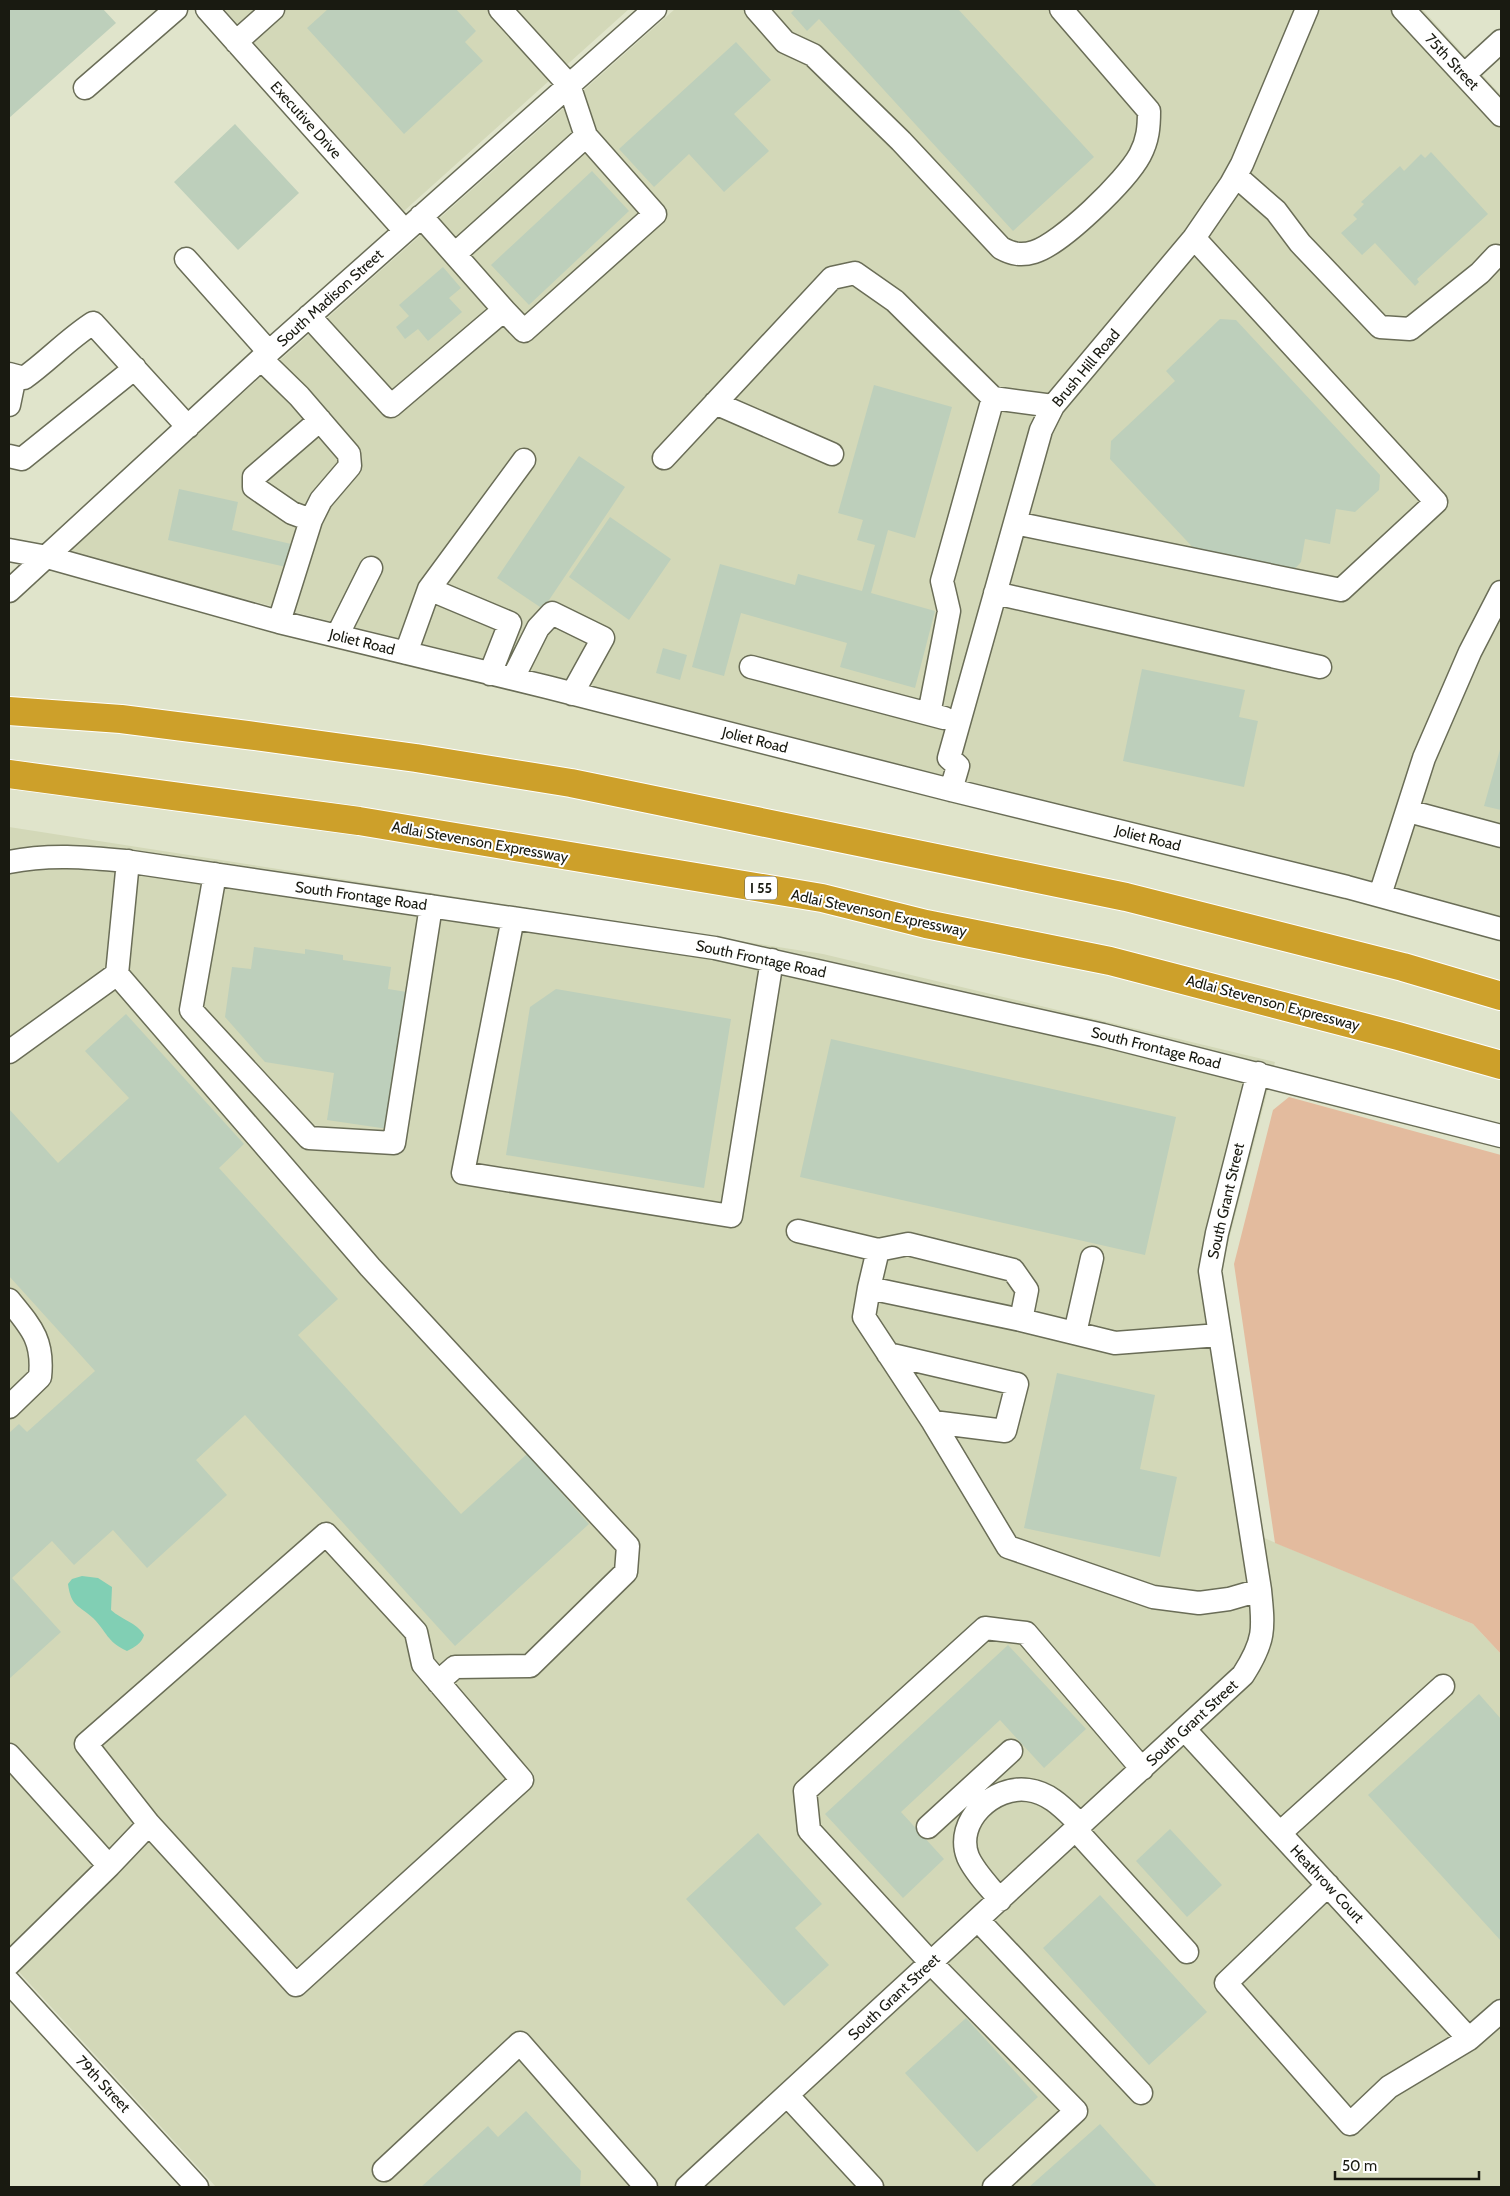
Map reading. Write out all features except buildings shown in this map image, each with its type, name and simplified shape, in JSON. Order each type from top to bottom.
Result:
[{"type":"highway","points":[[9,710],[121,719],[237,734],[416,758],[571,783],[1126,897],[1402,967],[1501,996]]},
{"type":"highway","name":"Adlai Stevenson Expressway","points":[[9,774],[359,821],[822,898],[926,924],[1110,961],[1398,1036],[1501,1065]]},
{"type":"street","points":[[85,88],[176,9]]},
{"type":"street","name":"Executive Drive","points":[[207,9],[236,42],[413,223],[455,254],[524,331],[655,214],[586,136]]},
{"type":"street","points":[[236,42],[273,9]]},
{"type":"street","name":"South Madison Street","points":[[9,591],[309,316],[655,9]]},
{"type":"street","points":[[756,9],[786,42],[813,55],[895,134],[1001,248],[1012,254],[1036,251],[1060,236],[1104,198],[1139,156],[1148,134],[1149,111],[1060,9]]},
{"type":"street","name":"Brush Hill Road","points":[[951,790],[958,766],[949,758],[1041,430],[1053,406],[1194,238],[1236,176],[1307,9]]},
{"type":"street","name":"75th Street","points":[[1403,9],[1501,115]]},
{"type":"street","points":[[455,254],[586,136],[569,85],[509,12]]},
{"type":"street","points":[[1464,75],[1501,41]]},
{"type":"street","points":[[1236,176],[1276,211],[1300,243],[1380,327],[1410,329],[1480,273],[1496,256]]},
{"type":"street","points":[[1015,522],[1341,590],[1436,502],[1194,238]]},
{"type":"street","points":[[186,259],[265,356],[349,454],[350,466],[321,500],[311,520],[279,622]]},
{"type":"street","points":[[664,458],[832,278],[855,273],[895,301],[993,398],[1053,406]]},
{"type":"street","points":[[309,316],[392,406],[504,310]]},
{"type":"street","points":[[9,405],[12,375],[24,378],[52,358],[72,337],[93,323],[188,427]]},
{"type":"street","points":[[9,456],[22,459],[135,368]]},
{"type":"street","points":[[929,714],[949,611],[942,580],[993,398]]},
{"type":"street","points":[[715,403],[832,454]]},
{"type":"street","points":[[311,520],[292,513],[254,487],[254,477],[320,420]]},
{"type":"street","points":[[406,653],[429,589],[524,460]]},
{"type":"street","name":"Joliet Road","points":[[9,550],[47,557],[279,622],[513,678],[951,790],[1380,896],[1501,930]]},
{"type":"street","points":[[337,636],[371,568]]},
{"type":"street","points":[[429,589],[510,623],[490,674]]},
{"type":"street","points":[[995,593],[1320,666]]},
{"type":"street","points":[[1380,896],[1424,758],[1470,652],[1501,596]]},
{"type":"street","points":[[513,678],[538,628],[552,613],[603,638],[572,694]]},
{"type":"street","points":[[751,667],[959,722]]},
{"type":"street","points":[[1408,811],[1501,836]]},
{"type":"street","name":"South Frontage Road","points":[[9,862],[27,858],[70,856],[128,861],[715,948],[1103,1035],[1501,1136]]},
{"type":"street","points":[[128,861],[117,974],[370,1267],[628,1546],[626,1572],[530,1666],[455,1667],[438,1682]]},
{"type":"street","points":[[215,874],[191,1010],[309,1138],[394,1143],[431,906]]},
{"type":"street","points":[[513,918],[463,1173],[731,1216],[772,960]]},
{"type":"street","points":[[9,1052],[117,974]]},
{"type":"street","name":"South Grant Street","points":[[687,2187],[1185,1730],[1243,1675],[1260,1648],[1264,1626],[1260,1590],[1210,1271],[1217,1233],[1258,1073]]},
{"type":"street","points":[[798,1231],[878,1250],[908,1244],[1013,1270],[1027,1290],[1021,1320]]},
{"type":"street","points":[[878,1250],[864,1317],[933,1422],[1008,1547],[1154,1597],[1199,1603],[1230,1600],[1260,1590]]},
{"type":"street","points":[[1075,1333],[1092,1258]]},
{"type":"street","points":[[869,1288],[1021,1320],[1115,1343],[1219,1335]]},
{"type":"street","points":[[9,1300],[32,1327],[42,1357],[40,1377],[9,1406]]},
{"type":"street","points":[[888,1354],[1017,1384],[1005,1432],[933,1422]]},
{"type":"street","points":[[326,1534],[416,1632],[423,1664],[438,1682],[522,1780],[296,1985],[149,1824],[86,1744],[326,1534]]},
{"type":"street","points":[[994,2187],[1076,2111],[931,1963],[809,1830],[805,1791],[985,1628],[1026,1633],[1142,1769]]},
{"type":"street","points":[[1280,1833],[1443,1686]]},
{"type":"street","name":"Heathrow Court","points":[[1185,1730],[1469,2039]]},
{"type":"street","points":[[928,1827],[976,1797],[1011,1751]]},
{"type":"street","points":[[9,1755],[109,1866]]},
{"type":"street","points":[[976,1797],[1029,1790],[1045,1794],[1057,1802],[1187,1952]]},
{"type":"street","points":[[976,1797],[965,1840],[968,1856],[976,1870],[1000,1900]]},
{"type":"street","points":[[9,1964],[149,1824]]},
{"type":"street","points":[[1328,1885],[1226,1983],[1350,2124],[1388,2087],[1469,2039],[1501,2011]]},
{"type":"street","points":[[978,1920],[1141,2093]]},
{"type":"street","name":"79th Street","points":[[9,1982],[198,2187]]},
{"type":"street","points":[[384,2170],[520,2043],[646,2187]]},
{"type":"street","points":[[787,2095],[872,2187]]},
{"type":"shaded area","points":[[224,9],[629,9],[404,211]]},
{"type":"shaded area","points":[[675,9],[1422,9],[1501,95],[1501,928],[1373,886],[64,552]]},
{"type":"shaded area","points":[[9,827],[823,954],[1275,1062],[1219,1278],[1259,1536],[1473,1624],[1501,1654],[1501,2187],[216,2187],[9,1961]]},
{"type":"shaded area","points":[[1289,1097],[1501,1155],[1501,1654],[1473,1624],[1275,1543],[1234,1264],[1273,1110]]},
{"type":"shaded area","points":[[82,1576],[98,1578],[112,1587],[111,1610],[141,1631],[144,1635],[138,1644],[127,1651],[120,1648],[93,1618],[76,1605],[69,1592],[68,1584],[72,1579]]}]
